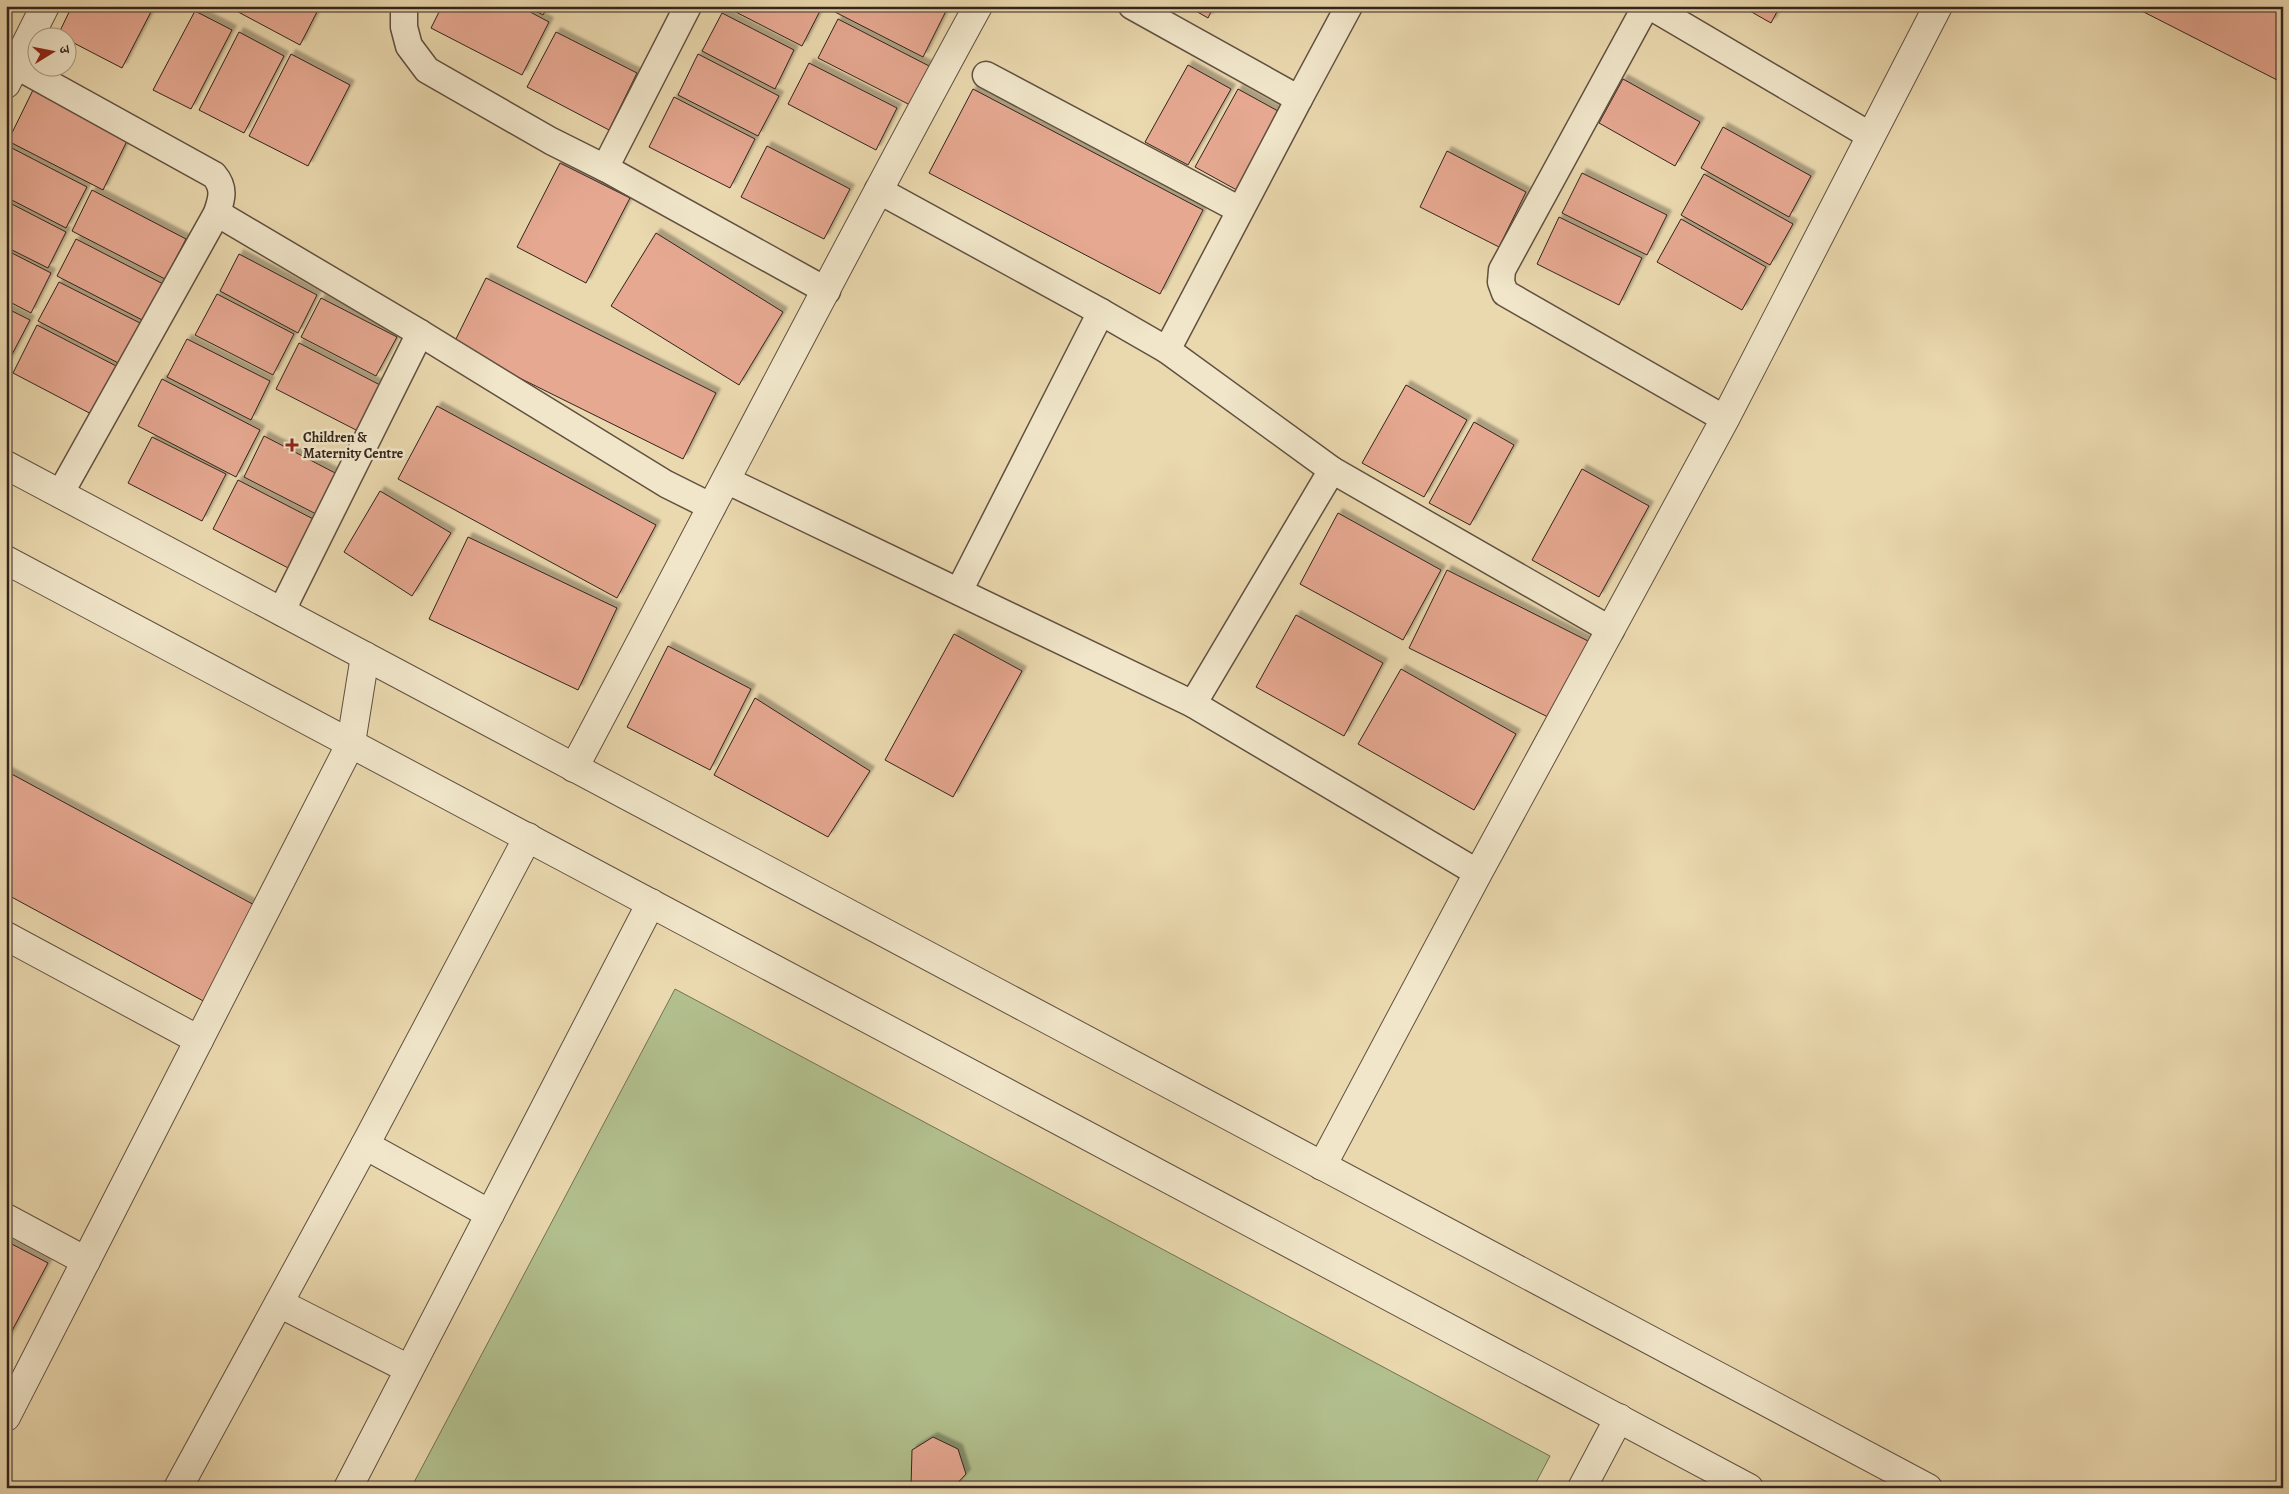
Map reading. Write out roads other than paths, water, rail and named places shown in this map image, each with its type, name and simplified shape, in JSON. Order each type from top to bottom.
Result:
[{"type":"street","points":[[9,70],[45,6]]},
{"type":"street","points":[[574,768],[827,291],[878,190],[978,6]]},
{"type":"street","points":[[1322,1166],[1478,873],[1725,419],[1938,6]]},
{"type":"street","points":[[6,465],[1928,1488]]},
{"type":"street","points":[[6,560],[1749,1488]]},
{"type":"street","points":[[6,1417],[351,743],[365,656]]},
{"type":"street","points":[[178,1488],[365,1145],[528,838]]},
{"type":"street","points":[[348,1488],[651,903]]},
{"type":"street","points":[[6,936],[199,1040]]},
{"type":"street","points":[[365,1145],[490,1214]]},
{"type":"street","points":[[6,1218],[86,1261]]},
{"type":"street","points":[[279,1303],[409,1369]]},
{"type":"street","points":[[1582,1488],[1618,1418]]},
{"type":"lane","points":[[404,6],[404,27],[409,46],[427,70],[551,141],[606,168],[827,291]]},
{"type":"lane","points":[[606,168],[688,6]]},
{"type":"lane","points":[[1132,6],[1298,99]]},
{"type":"lane","points":[[1167,350],[1298,99],[1349,6]]},
{"type":"lane","points":[[1646,6],[1502,270],[1501,282],[1505,293],[1725,419]]},
{"type":"lane","points":[[1650,6],[1871,136]]},
{"type":"lane","points":[[9,70],[214,175],[221,184],[222,193],[217,213],[60,494]]},
{"type":"lane","points":[[986,75],[1240,210]]},
{"type":"lane","points":[[878,190],[1167,350],[1332,470],[1611,630]]},
{"type":"lane","points":[[217,213],[420,333],[666,484],[712,507]]},
{"type":"lane","points":[[959,591],[1101,312]]},
{"type":"lane","points":[[283,613],[288,598],[420,333]]},
{"type":"lane","points":[[1193,704],[1332,470]]},
{"type":"lane","points":[[726,480],[1193,704],[1478,873]]},
{"type":"place","name":"Children & Maternity Centre","points":[[292,445]]}]
